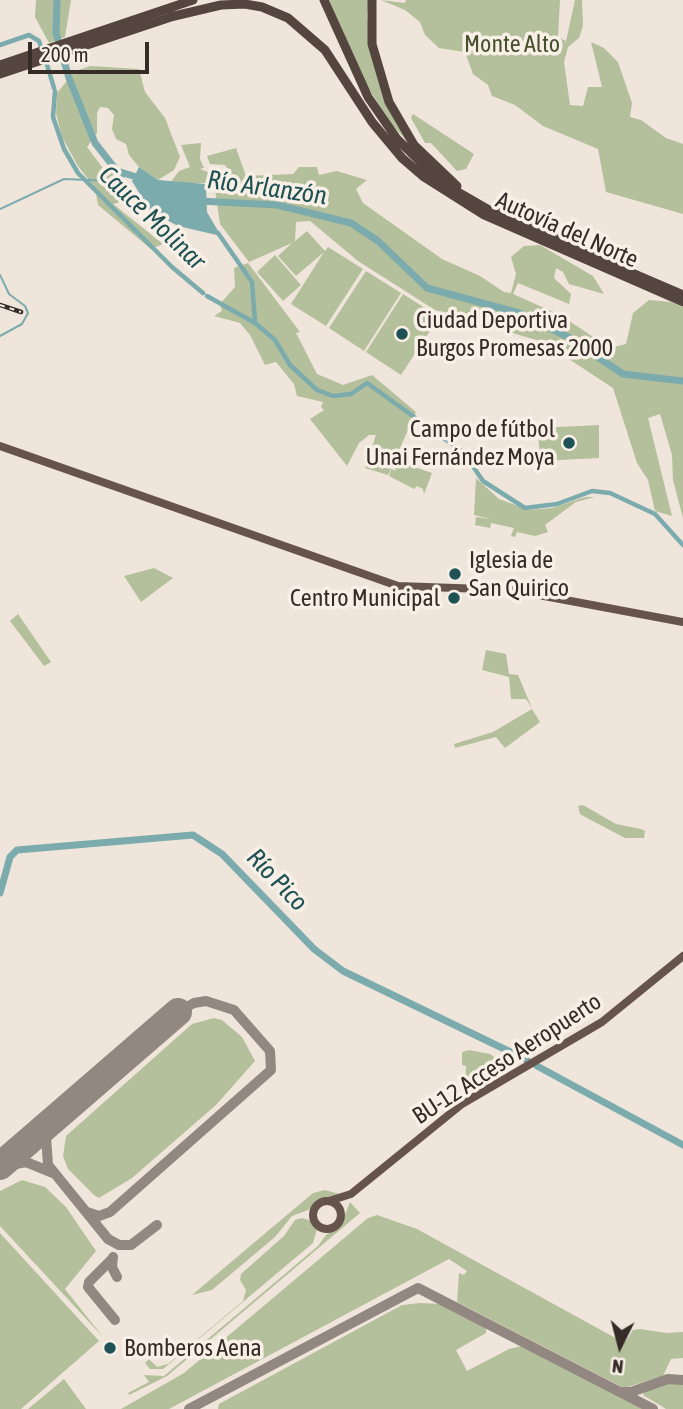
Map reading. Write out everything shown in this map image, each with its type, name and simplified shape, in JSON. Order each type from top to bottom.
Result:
[{"type":"highway","points":[[71,46],[193,0]]},
{"type":"highway","points":[[170,17],[217,0]]},
{"type":"highway","points":[[318,0],[371,112],[395,145],[439,188]]},
{"type":"highway","points":[[324,0],[374,106],[397,139],[424,167],[466,198],[586,253]]},
{"type":"highway","points":[[372,0],[371,34],[380,78],[389,102],[414,145],[443,175],[478,200],[586,253]]},
{"type":"highway","points":[[0,65],[221,5],[245,4],[262,7],[288,18],[319,44],[333,60],[389,143],[439,188]]},
{"type":"highway","points":[[0,74],[33,58]]},
{"type":"highway","name":"Autovía del Norte","points":[[439,188],[502,223],[683,302]]},
{"type":"highway","name":"Autovía del Norte","points":[[586,253],[683,295]]},
{"type":"highway","points":[[0,446],[374,579],[408,588],[512,590],[683,620]]},
{"type":"highway","name":"BU-12 Acceso Aeropuerto","points":[[328,1200],[351,1194],[448,1113],[602,1022],[683,956]]},
{"type":"highway","name":"BU-12 Acceso Aeropuerto","points":[[341,1216],[351,1194]]},
{"type":"highway","points":[[328,1200],[337,1204],[341,1216],[338,1224],[331,1229],[316,1224],[313,1216],[314,1208],[328,1200]]},
{"type":"green space","points":[[36,0],[71,0],[65,37],[49,43],[35,17]]},
{"type":"green space","points":[[329,0],[369,0],[367,16],[376,73],[424,159],[391,124],[366,84]]},
{"type":"green space","name":"Monte Alto","points":[[381,0],[405,3],[406,0],[560,0],[558,37],[566,41],[575,0],[582,0],[583,26],[579,38],[568,47],[564,62],[570,105],[583,106],[588,87],[602,87],[591,42],[604,48],[618,62],[632,103],[630,117],[641,120],[666,138],[683,144],[683,214],[606,192],[598,149],[543,126],[515,105],[492,96],[488,85],[473,74],[465,52],[439,48],[425,35],[420,22],[405,10]]},
{"type":"green space","points":[[91,66],[139,69],[145,92],[165,118],[180,157],[174,170],[158,180],[139,167],[129,155],[126,144],[116,139],[112,129],[114,115],[108,108],[100,107],[97,113],[97,133],[87,147],[102,167],[122,176],[120,189],[129,200],[113,204],[163,244],[151,249],[98,205],[95,188],[78,166],[62,137],[56,113],[57,93],[75,71]]},
{"type":"green space","points":[[413,114],[474,154],[466,169],[457,171],[431,143],[425,143],[411,118]]},
{"type":"green space","points":[[201,143],[200,159],[204,168],[200,169],[225,179],[230,172],[225,165],[210,164],[207,156],[236,148],[246,176],[293,174],[299,167],[317,167],[319,175],[337,171],[367,180],[356,189],[363,203],[442,259],[480,276],[504,292],[511,293],[516,274],[511,257],[524,246],[540,245],[593,276],[604,294],[569,284],[563,272],[556,268],[554,278],[571,294],[569,304],[518,283],[513,294],[560,315],[610,348],[626,344],[633,313],[649,300],[671,302],[683,307],[683,518],[673,480],[672,455],[660,414],[648,418],[672,516],[655,511],[648,480],[637,463],[613,388],[543,342],[435,310],[358,261],[310,221],[296,222],[295,241],[307,231],[325,251],[328,247],[363,269],[326,326],[291,304],[324,252],[296,276],[278,256],[292,243],[249,262],[220,224],[214,183],[170,183],[179,171],[190,167],[181,145]]},
{"type":"green space","points":[[275,255],[301,285],[283,301],[257,272]]},
{"type":"green space","points":[[248,263],[300,332],[296,333],[317,374],[343,385],[372,375],[416,412],[388,475],[365,468],[376,435],[369,435],[359,443],[347,466],[310,419],[324,410],[321,407],[323,402],[297,396],[294,384],[276,362],[265,365],[250,335],[240,323],[214,316],[222,311],[220,304],[235,287],[234,268]]},
{"type":"green space","name":"Ciudad Deportiva Burgos Promesas 2000","points":[[366,271],[401,293],[364,351],[329,328]]},
{"type":"green space","name":"Ciudad Deportiva Burgos Promesas 2000","points":[[403,294],[439,317],[401,375],[366,352]]},
{"type":"green space","name":"Campo de fútbol Unai Fernández Moya","points":[[599,425],[599,458],[540,461],[538,428]]},
{"type":"green space","points":[[397,461],[432,473],[424,494],[423,489],[417,486],[414,489],[389,476],[391,469],[397,471],[394,468]]},
{"type":"green space","points":[[476,478],[499,499],[529,510],[552,508],[582,498],[595,497],[576,502],[545,525],[548,532],[535,536],[517,532],[515,537],[511,536],[514,528],[491,523],[490,528],[475,525],[476,517],[491,519],[474,515]]},
{"type":"green space","points":[[154,568],[173,578],[141,602],[124,576]]},
{"type":"green space","points":[[18,614],[51,662],[44,666],[10,621]]},
{"type":"green space","points":[[486,650],[506,654],[509,674],[518,675],[532,708],[526,699],[511,699],[509,677],[482,670]]},
{"type":"green space","points":[[532,709],[540,722],[505,748],[496,737],[455,748],[454,744],[493,732]]},
{"type":"green space","points":[[583,805],[616,824],[645,831],[644,838],[625,838],[587,818],[580,814],[578,806]]},
{"type":"green space","points":[[214,1018],[222,1020],[242,1037],[255,1061],[216,1105],[132,1178],[99,1198],[94,1195],[68,1169],[63,1156],[66,1136],[192,1024]]},
{"type":"green space","points":[[469,1050],[490,1054],[504,1064],[465,1086],[466,1066],[462,1065],[462,1052]]},
{"type":"green space","points":[[22,1180],[45,1187],[66,1207],[96,1251],[65,1289],[103,1337],[0,1226],[0,1191]]},
{"type":"green space","points":[[325,1190],[343,1195],[320,1200],[308,1210],[292,1216],[275,1237],[212,1290],[192,1295],[313,1193]]},
{"type":"green space","points":[[350,1202],[360,1213],[167,1376],[129,1395],[128,1393],[149,1382],[144,1375],[164,1376],[318,1246],[326,1235],[342,1223]]},
{"type":"green space","points":[[377,1215],[417,1229],[621,1341],[626,1341],[633,1330],[683,1332],[683,1358],[671,1359],[663,1376],[624,1388],[457,1302],[459,1273],[464,1275],[467,1271],[449,1259],[169,1409],[121,1409],[184,1373],[368,1218]]},
{"type":"green space","points":[[302,1218],[311,1221],[317,1229],[313,1243],[163,1369],[150,1369],[145,1363],[149,1359],[157,1367],[168,1364],[243,1301],[246,1290],[240,1280],[241,1274],[284,1236],[295,1220]]},
{"type":"green space","points":[[0,1233],[99,1341],[21,1409],[0,1409]]},
{"type":"green space","points":[[441,1304],[486,1327],[486,1333],[456,1350],[467,1371],[509,1349],[522,1346],[644,1409],[218,1409],[219,1404],[402,1305]]},
{"type":"green space","points":[[64,1379],[86,1409],[28,1409]]},
{"type":"green space","points":[[670,1382],[683,1383],[683,1409],[666,1409],[643,1395],[645,1391]]},
{"type":"water","points":[[139,167],[158,180],[206,184],[207,212],[221,236],[178,226],[150,211],[132,181]]},
{"type":"waterway","name":"Río Arlanzón","points":[[57,0],[56,33],[69,78],[95,143],[117,171],[143,179]]},
{"type":"waterway","name":"Cauce Molinar","points":[[0,45],[29,35],[39,41],[42,50]]},
{"type":"waterway","name":"Cauce Molinar","points":[[45,58],[54,88]]},
{"type":"waterway","name":"Cauce Molinar","points":[[55,91],[53,117],[64,149],[78,173],[172,267],[203,293]]},
{"type":"waterway","points":[[0,209],[64,179],[112,181],[129,174]]},
{"type":"waterway","name":"Río Arlanzón","points":[[199,201],[277,205],[351,223],[378,241],[427,288],[519,313],[568,337],[623,374],[683,381]]},
{"type":"waterway","points":[[218,233],[252,282],[255,322]]},
{"type":"waterway","points":[[0,275],[9,294],[25,306],[28,313],[22,324],[0,336]]},
{"type":"waterway","name":"Cauce Molinar","points":[[207,296],[255,323],[275,340],[290,365],[317,390],[333,396],[351,394],[367,383],[463,452],[483,481],[525,508],[557,504],[592,491],[610,493],[655,514],[683,545]]},
{"type":"waterway","name":"Río Pico","points":[[0,893],[10,857],[17,850],[193,835],[222,854],[314,949],[343,971],[527,1060]]},
{"type":"waterway","name":"Río Pico","points":[[537,1066],[683,1145]]},
{"type":"taxiway","points":[[87,1212],[99,1216],[110,1212],[271,1070],[270,1051],[234,1010],[206,1001],[194,1003],[178,1012]]},
{"type":"taxiway","points":[[59,1115],[46,1136],[48,1165],[108,1239],[119,1245],[131,1245],[157,1225]]},
{"type":"taxiway","points":[[0,1167],[26,1162],[53,1173]]},
{"type":"taxiway","points":[[113,1257],[112,1267],[117,1277]]},
{"type":"taxiway","points":[[112,1259],[89,1282],[88,1287],[115,1320]]},
{"type":"taxiway","points":[[189,1409],[418,1288],[653,1409]]},
{"type":"taxiway","points":[[622,1392],[631,1392],[668,1379],[683,1380]]},
{"type":"runway","points":[[0,1166],[178,1012]]},
{"type":"railway","points":[[0,305],[21,312]]},
{"type":"place","name":"Ciudad Deportiva Burgos Promesas 2000","points":[[402,334]]},
{"type":"place","name":"Campo de fútbol Unai Fernández Moya","points":[[569,443]]},
{"type":"place","name":"Iglesia de San Quirico","points":[[455,574]]},
{"type":"place","name":"Centro Municipal","points":[[454,598]]},
{"type":"place","name":"Bomberos Aena","points":[[110,1348]]}]
